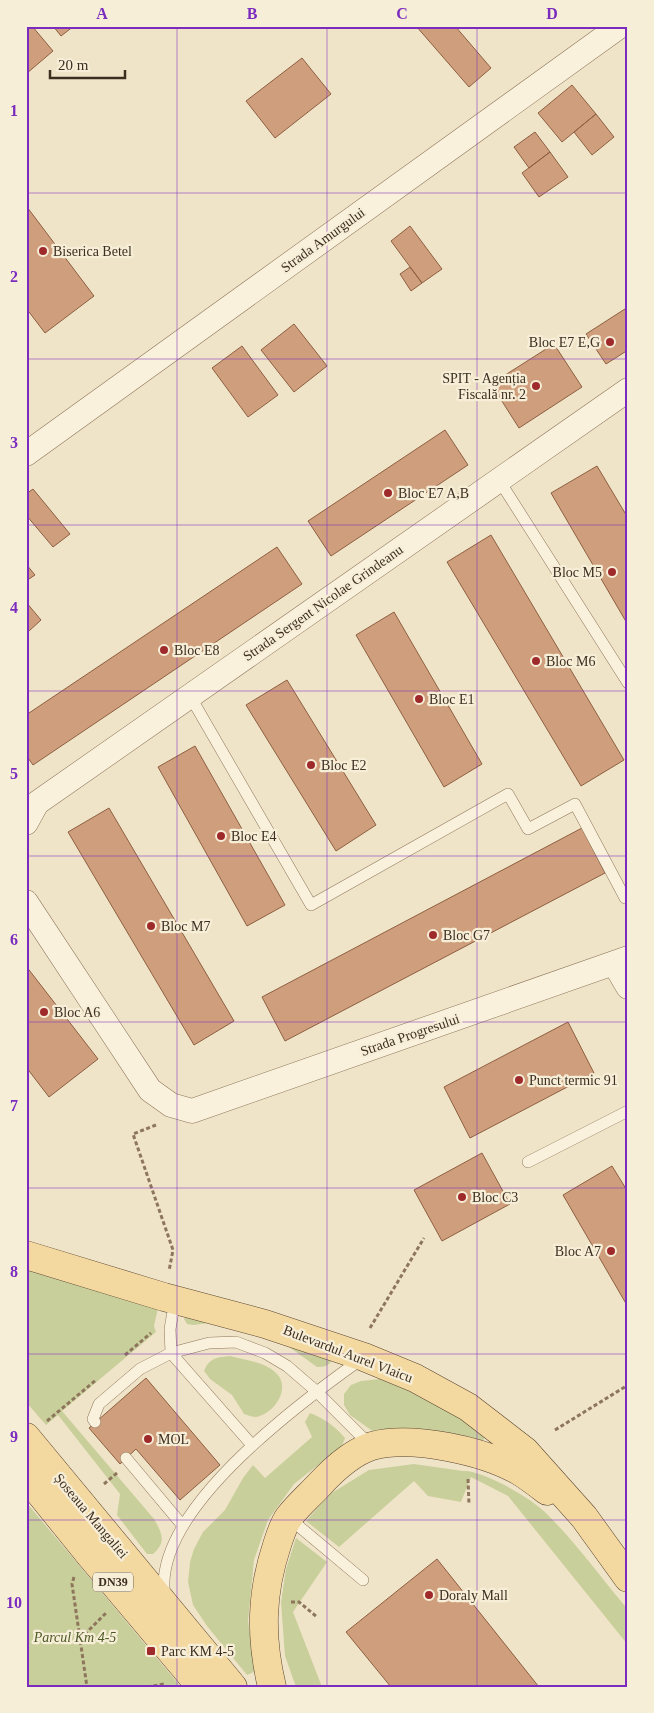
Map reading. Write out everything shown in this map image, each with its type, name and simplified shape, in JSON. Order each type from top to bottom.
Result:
[{"type":"main road","name":"Bulevardul Aurel Vlaicu","points":[[26,1255],[175,1300],[265,1324],[364,1358],[415,1378],[468,1407],[525,1451],[584,1517],[628,1578]]},
{"type":"main road","name":"Șoseaua Mangaliei","points":[[34,1431],[167,1607],[233,1687]]},
{"type":"main road","points":[[272,1687],[265,1658],[263,1611],[271,1564],[283,1528],[289,1518],[331,1473],[358,1452],[393,1442],[435,1444],[478,1454],[518,1470],[584,1517]]},
{"type":"main road","name":"Șoseaua Mangaliei","points":[[26,1476],[201,1687]]},
{"type":"street","name":"Strada Amurgului","points":[[26,454],[620,26]]},
{"type":"street","name":"Strada Sergent Nicolae Grindeanu","points":[[26,824],[37,804],[628,390]]},
{"type":"street","points":[[26,902],[150,1090],[171,1105],[192,1112]]},
{"type":"street","points":[[621,960],[628,987]]},
{"type":"street","name":"Strada Progresului","points":[[192,1112],[621,960]]},
{"type":"lane","points":[[499,480],[628,683]]},
{"type":"lane","points":[[190,696],[311,904],[508,794],[528,829],[575,804],[625,898]]},
{"type":"lane","points":[[528,1162],[628,1111]]},
{"type":"lane","points":[[175,1300],[170,1329],[171,1353],[252,1445]]},
{"type":"lane","points":[[95,1422],[93,1419],[99,1404],[140,1369],[171,1353],[209,1343],[236,1342],[265,1353],[287,1366],[316,1391],[371,1447]]},
{"type":"lane","points":[[167,1607],[164,1592],[165,1571],[183,1526],[201,1500],[252,1445],[316,1391],[364,1358]]},
{"type":"lane","points":[[126,1458],[183,1526]]},
{"type":"lane","points":[[289,1518],[363,1580]]},
{"type":"path","points":[[168,1274],[173,1250],[133,1134],[192,1112]]},
{"type":"path","points":[[370,1328],[424,1238]]},
{"type":"path","points":[[121,1358],[158,1327]]},
{"type":"path","points":[[34,1431],[99,1377]]},
{"type":"path","points":[[555,1430],[628,1385]]},
{"type":"path","points":[[469,1483],[469,1505]]},
{"type":"path","points":[[75,1576],[72,1584],[86,1687]]},
{"type":"path","points":[[299,1602],[317,1617]]},
{"type":"path","points":[[80,1639],[110,1608]]},
{"type":"green space","points":[[26,1267],[159,1304],[154,1326],[156,1332],[62,1411],[154,1519],[161,1533],[162,1541],[153,1554],[147,1554],[117,1515],[120,1494],[58,1415],[46,1425],[26,1402]]},
{"type":"green space","points":[[193,1312],[246,1325],[298,1341],[332,1355],[331,1361],[326,1366],[317,1367],[278,1339],[251,1331],[208,1323],[187,1324],[184,1319],[187,1314]]},
{"type":"green space","points":[[230,1356],[261,1364],[277,1374],[281,1380],[282,1387],[278,1400],[263,1415],[256,1417],[244,1414],[232,1395],[210,1379],[204,1371],[208,1363],[214,1359]]},
{"type":"green space","points":[[389,1378],[487,1432],[482,1443],[378,1435],[350,1415],[344,1405],[344,1394],[351,1385],[361,1381]]},
{"type":"green space","points":[[310,1413],[329,1423],[345,1438],[342,1446],[294,1484],[268,1520],[254,1560],[248,1621],[256,1671],[247,1675],[207,1626],[193,1605],[188,1582],[190,1562],[203,1532],[225,1510],[243,1478],[253,1465],[265,1478],[312,1437],[305,1422]]},
{"type":"green space","points":[[414,1464],[483,1475],[520,1494],[540,1508],[587,1559],[625,1606],[628,1620],[628,1645],[508,1496],[471,1477],[461,1502],[428,1496],[414,1481],[339,1547],[306,1521],[330,1494],[369,1470]]},
{"type":"green space","name":"Parcul Km 4-5","points":[[26,1502],[181,1687],[26,1687]]},
{"type":"green space","points":[[296,1538],[327,1562],[293,1612],[322,1687],[296,1687],[285,1656],[281,1602],[286,1569]]},
{"type":"building","points":[[26,26],[32,26],[53,51],[26,74]]},
{"type":"building","points":[[53,26],[74,26],[61,36]]},
{"type":"building","points":[[416,26],[455,26],[491,68],[469,87]]},
{"type":"building","points":[[302,58],[331,94],[275,138],[246,101]]},
{"type":"building","points":[[572,85],[596,114],[562,142],[538,113]]},
{"type":"building","points":[[596,114],[614,137],[592,155],[574,132]]},
{"type":"building","points":[[535,132],[550,152],[529,168],[514,147]]},
{"type":"building","points":[[550,152],[568,177],[539,197],[522,173]]},
{"type":"building","name":"Biserica Betel","points":[[27,207],[94,296],[45,333],[26,308]]},
{"type":"building","points":[[410,226],[442,269],[422,283],[391,241]]},
{"type":"building","points":[[410,267],[422,283],[411,291],[400,274]]},
{"type":"building","name":"Bloc E7 E,G","points":[[628,307],[628,350],[606,364],[586,334]]},
{"type":"building","points":[[294,324],[327,366],[294,392],[261,350]]},
{"type":"building","name":"SPIT - Agenția Fiscală nr. 2","points":[[554,344],[582,387],[519,428],[491,384]]},
{"type":"building","points":[[242,346],[278,395],[248,417],[212,368]]},
{"type":"building","name":"Bloc E7 A,B","points":[[445,430],[468,465],[331,556],[308,521]]},
{"type":"building","name":"Bloc M5","points":[[597,466],[628,518],[628,625],[551,493]]},
{"type":"building","points":[[33,489],[70,534],[53,547],[26,515],[26,494]]},
{"type":"building","name":"Bloc M6","points":[[491,535],[624,760],[581,786],[447,562]]},
{"type":"building","name":"Bloc E8","points":[[277,547],[302,584],[33,765],[26,755],[26,715]]},
{"type":"building","points":[[26,564],[35,575],[26,581]]},
{"type":"building","points":[[26,602],[41,620],[29,631],[26,628]]},
{"type":"building","name":"Bloc E1","points":[[394,612],[482,764],[444,787],[356,635]]},
{"type":"building","name":"Bloc E2","points":[[287,680],[376,825],[336,851],[246,705]]},
{"type":"building","name":"Bloc E4","points":[[195,746],[285,905],[247,926],[158,767]]},
{"type":"building","name":"Bloc M7","points":[[109,808],[234,1021],[194,1045],[68,832]]},
{"type":"building","name":"Bloc G7","points":[[582,828],[605,873],[285,1041],[262,997]]},
{"type":"building","name":"Bloc A6","points":[[26,966],[98,1059],[49,1097],[26,1067]]},
{"type":"building","name":"Punct termic 91","points":[[568,1022],[594,1073],[470,1138],[444,1087]]},
{"type":"building","name":"Bloc C3","points":[[482,1153],[510,1204],[442,1241],[414,1190]]},
{"type":"building","name":"Bloc A7","points":[[612,1166],[628,1192],[628,1307],[563,1195]]},
{"type":"building","name":"MOL","points":[[146,1378],[220,1465],[180,1500],[136,1449],[120,1464],[89,1428]]},
{"type":"building","name":"Doraly Mall","points":[[437,1559],[539,1687],[391,1687],[346,1632]]},
{"type":"place","name":"Biserica Betel","points":[[43,251]]},
{"type":"place","name":"Bloc E7 E,G","points":[[610,342]]},
{"type":"place","name":"SPIT - Agenția Fiscală nr. 2","points":[[536,386]]},
{"type":"place","name":"Bloc E7 A,B","points":[[388,493]]},
{"type":"place","name":"Bloc M5","points":[[612,572]]},
{"type":"place","name":"Bloc E8","points":[[164,650]]},
{"type":"place","name":"Bloc M6","points":[[536,661]]},
{"type":"place","name":"Bloc E1","points":[[419,699]]},
{"type":"place","name":"Bloc E2","points":[[311,765]]},
{"type":"place","name":"Bloc E4","points":[[221,836]]},
{"type":"place","name":"Bloc M7","points":[[151,926]]},
{"type":"place","name":"Bloc G7","points":[[433,935]]},
{"type":"place","name":"Bloc A6","points":[[44,1012]]},
{"type":"place","name":"Punct termic 91","points":[[519,1080]]},
{"type":"place","name":"Bloc C3","points":[[462,1197]]},
{"type":"place","name":"Bloc A7","points":[[611,1251]]},
{"type":"place","name":"MOL","points":[[148,1439]]},
{"type":"place","name":"Doraly Mall","points":[[429,1595]]},
{"type":"place","name":"Parc KM 4-5","points":[[151,1651]]}]
